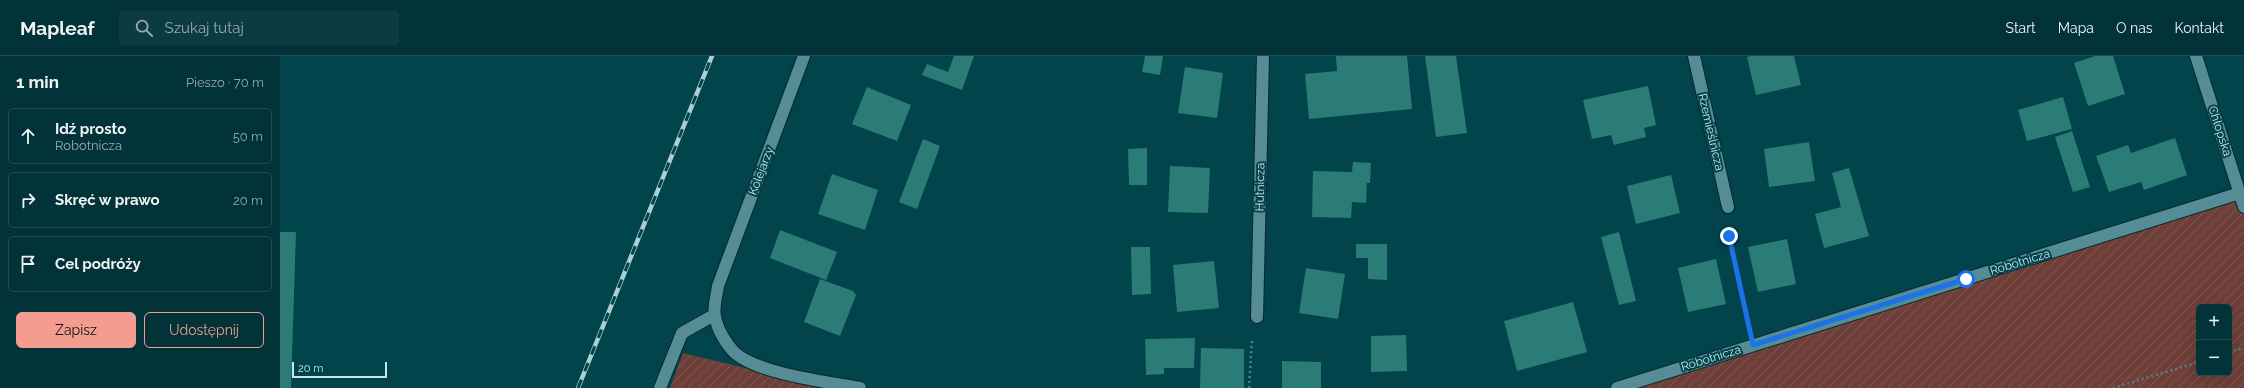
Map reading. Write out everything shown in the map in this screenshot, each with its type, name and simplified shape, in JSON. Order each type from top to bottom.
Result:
[{"type":"street","name":"Kolejarzy","points":[[714,315],[718,286],[804,56]]},
{"type":"street","name":"Hutnicza","points":[[1257,317],[1263,56]]},
{"type":"street","name":"Rzemieślnicza","points":[[1694,56],[1728,207]]},
{"type":"street","name":"Chłopska","points":[[2196,56],[2244,207]]},
{"type":"street","name":"Robotnicza","points":[[1617,388],[2240,193]]},
{"type":"street","points":[[660,388],[682,333],[714,315],[722,335],[736,353],[754,364],[781,373],[860,388]]},
{"type":"path","points":[[1728,207],[1726,221],[1753,345]]},
{"type":"path","points":[[1249,388],[1252,332],[1257,317]]},
{"type":"path","points":[[2232,351],[2244,348]]},
{"type":"path","points":[[2113,388],[2196,363]]},
{"type":"shaded area","points":[[2244,192],[2244,388],[1618,388]]},
{"type":"shaded area","points":[[683,353],[828,388],[670,388]]},
{"type":"building","points":[[954,56],[974,56],[962,90],[922,75],[927,64],[948,72]]},
{"type":"building","points":[[1145,56],[1163,56],[1160,75],[1142,72]]},
{"type":"building","points":[[1336,56],[1407,56],[1412,109],[1309,119],[1305,74],[1337,71]]},
{"type":"building","points":[[1425,56],[1456,56],[1467,133],[1436,137]]},
{"type":"building","points":[[1794,56],[1801,85],[1756,95],[1747,57]]},
{"type":"building","points":[[2095,56],[2113,56],[2125,94],[2088,106],[2074,63]]},
{"type":"building","points":[[1185,67],[1223,73],[1217,118],[1178,113]]},
{"type":"building","points":[[1648,86],[1656,125],[1644,128],[1646,137],[1614,145],[1611,135],[1592,139],[1583,100]]},
{"type":"building","points":[[867,87],[911,105],[897,141],[852,124]]},
{"type":"building","points":[[2063,97],[2072,129],[2027,141],[2018,110]]},
{"type":"building","points":[[2072,131],[2090,187],[2073,192],[2055,137]]},
{"type":"building","points":[[2175,138],[2187,175],[2144,190],[2141,182],[2109,192],[2096,156],[2128,145],[2131,153]]},
{"type":"building","points":[[923,139],[940,146],[917,209],[899,202]]},
{"type":"building","points":[[1809,142],[1815,181],[1769,187],[1764,149]]},
{"type":"building","points":[[1147,148],[1147,185],[1129,185],[1128,149]]},
{"type":"building","points":[[1353,162],[1371,163],[1370,183],[1367,183],[1366,203],[1352,202],[1351,218],[1312,217],[1313,171],[1352,172]]},
{"type":"building","points":[[1170,166],[1210,168],[1208,213],[1168,212]]},
{"type":"building","points":[[1849,168],[1869,236],[1824,248],[1815,214],[1841,207],[1832,173]]},
{"type":"building","points":[[832,174],[878,190],[865,230],[818,214]]},
{"type":"building","points":[[1671,175],[1680,213],[1636,224],[1627,186]]},
{"type":"building","points":[[780,230],[837,252],[826,280],[770,258]]},
{"type":"building","points":[[280,232],[296,232],[291,388],[280,388]]},
{"type":"building","points":[[1619,232],[1636,301],[1619,305],[1601,237]]},
{"type":"building","points":[[1787,239],[1796,284],[1758,292],[1748,247]]},
{"type":"building","points":[[1356,244],[1387,244],[1387,280],[1368,279],[1368,258],[1356,258]]},
{"type":"building","points":[[1131,247],[1150,247],[1151,294],[1132,295]]},
{"type":"building","points":[[1716,259],[1726,304],[1688,312],[1678,268]]},
{"type":"building","points":[[1214,261],[1219,308],[1177,312],[1173,265]]},
{"type":"building","points":[[1306,268],[1345,274],[1338,319],[1299,313]]},
{"type":"building","points":[[820,279],[853,291],[856,295],[840,336],[804,322]]},
{"type":"building","points":[[1573,302],[1587,352],[1517,371],[1504,321]]},
{"type":"building","points":[[1406,335],[1407,371],[1371,372],[1371,336]]},
{"type":"building","points":[[1195,338],[1194,368],[1164,368],[1164,374],[1146,375],[1145,339]]},
{"type":"building","points":[[1201,348],[1244,349],[1244,388],[1200,388]]},
{"type":"building","points":[[1282,361],[1321,362],[1321,388],[1282,388]]},
{"type":"railway","points":[[578,388],[712,56]]},
{"type":"route","points":[[1729,236],[1753,345],[1966,279]]}]
